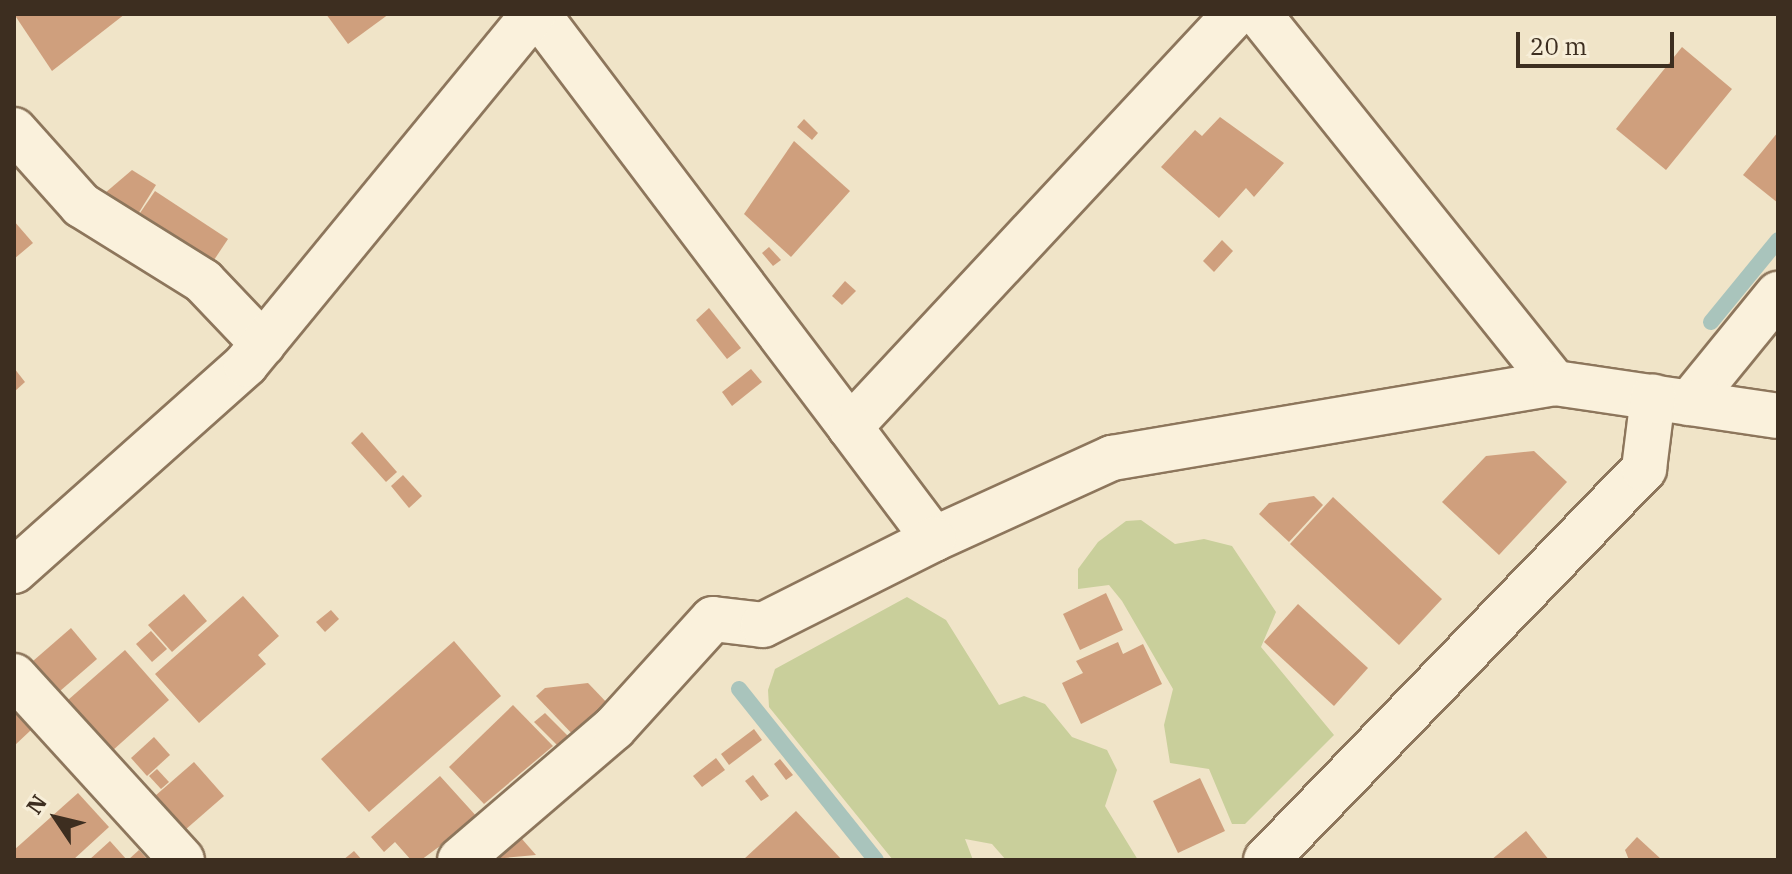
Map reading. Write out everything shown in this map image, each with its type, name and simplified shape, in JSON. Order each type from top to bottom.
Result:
[{"type":"street","points":[[14,571],[263,344],[536,14],[934,539]]},
{"type":"street","points":[[850,427],[1235,14]]},
{"type":"street","points":[[1259,14],[1555,383]]},
{"type":"street","points":[[14,130],[81,205],[203,281],[263,344]]},
{"type":"street","points":[[1266,860],[1644,469],[1671,400],[1778,294]]},
{"type":"street","points":[[460,860],[614,728],[713,619],[763,625],[934,539],[1112,458],[1555,383],[1778,416]]},
{"type":"street","points":[[14,676],[182,860]]},
{"type":"green space","points":[[1141,520],[1175,544],[1204,539],[1232,546],[1276,612],[1261,647],[1334,735],[1245,824],[1232,824],[1209,769],[1170,763],[1164,725],[1173,689],[1122,601],[1109,585],[1078,589],[1078,569],[1098,542],[1126,521]]},
{"type":"green space","points":[[907,597],[946,620],[999,705],[1024,696],[1045,704],[1072,737],[1107,750],[1117,770],[1105,806],[1138,860],[1006,860],[992,844],[965,839],[973,860],[893,860],[769,707],[768,690],[775,669]]},
{"type":"building","points":[[14,14],[125,14],[52,71]]},
{"type":"building","points":[[326,14],[389,14],[348,44]]},
{"type":"building","points":[[1682,47],[1732,89],[1666,170],[1616,129]]},
{"type":"building","points":[[1220,117],[1284,163],[1254,197],[1246,188],[1219,218],[1161,167],[1195,130],[1202,136]]},
{"type":"building","points":[[804,119],[818,133],[812,140],[797,127]]},
{"type":"building","points":[[1778,132],[1778,203],[1743,175]]},
{"type":"building","points":[[794,141],[850,191],[791,257],[744,214]]},
{"type":"building","points":[[132,170],[156,185],[138,214],[105,193]]},
{"type":"building","points":[[155,191],[228,239],[214,260],[140,213]]},
{"type":"building","points":[[14,221],[33,243],[14,259]]},
{"type":"building","points":[[1222,240],[1233,251],[1214,272],[1203,261]]},
{"type":"building","points":[[769,247],[781,260],[773,266],[762,253]]},
{"type":"building","points":[[845,281],[856,291],[842,305],[832,296]]},
{"type":"building","points":[[709,308],[741,348],[727,359],[696,320]]},
{"type":"building","points":[[14,368],[25,382],[14,392]]},
{"type":"building","points":[[751,369],[762,382],[732,406],[722,392]]},
{"type":"building","points":[[362,432],[397,472],[386,482],[351,443]]},
{"type":"building","points":[[1534,451],[1567,482],[1499,555],[1442,502],[1486,456]]},
{"type":"building","points":[[403,475],[422,496],[409,508],[391,486]]},
{"type":"building","points":[[1314,496],[1323,505],[1289,542],[1259,514],[1269,503]]},
{"type":"building","points":[[1333,497],[1442,599],[1399,645],[1290,544]]},
{"type":"building","points":[[1106,593],[1123,630],[1080,650],[1063,614]]},
{"type":"building","points":[[184,594],[207,621],[172,652],[148,625]]},
{"type":"building","points":[[243,596],[279,636],[258,655],[266,664],[199,723],[155,674]]},
{"type":"building","points":[[1298,604],[1368,668],[1334,706],[1264,642]]},
{"type":"building","points":[[331,610],[339,619],[325,632],[316,622]]},
{"type":"building","points":[[71,628],[97,659],[60,691],[33,661]]},
{"type":"building","points":[[151,631],[167,649],[152,662],[136,644]]},
{"type":"building","points":[[454,641],[501,696],[369,812],[321,759]]},
{"type":"building","points":[[1118,642],[1123,654],[1143,644],[1162,684],[1081,724],[1062,683],[1083,673],[1076,661]]},
{"type":"building","points":[[125,650],[169,700],[112,751],[68,700]]},
{"type":"building","points":[[588,683],[611,707],[578,740],[536,696],[545,688]]},
{"type":"building","points":[[513,705],[553,746],[484,804],[449,767]]},
{"type":"building","points":[[14,712],[31,730],[14,746]]},
{"type":"building","points":[[545,713],[571,739],[561,749],[534,722]]},
{"type":"building","points":[[754,729],[762,740],[729,765],[721,754]]},
{"type":"building","points":[[154,737],[170,755],[147,776],[131,758]]},
{"type":"building","points":[[716,758],[725,770],[702,787],[693,776]]},
{"type":"building","points":[[780,759],[793,775],[786,780],[774,764]]},
{"type":"building","points":[[194,762],[224,796],[185,830],[155,796]]},
{"type":"building","points":[[157,769],[169,782],[161,789],[149,776]]},
{"type":"building","points":[[753,775],[769,796],[761,801],[745,781]]},
{"type":"building","points":[[440,776],[478,818],[421,860],[411,860],[395,842],[384,852],[371,837]]},
{"type":"building","points":[[1200,778],[1225,831],[1178,853],[1153,801]]},
{"type":"building","points":[[78,793],[109,827],[73,860],[14,860],[14,850]]},
{"type":"building","points":[[796,811],[842,860],[743,860]]},
{"type":"building","points":[[515,831],[536,855],[482,860]]},
{"type":"building","points":[[1526,831],[1549,860],[1491,860]]},
{"type":"building","points":[[1637,837],[1662,860],[1629,860],[1625,850]]},
{"type":"building","points":[[110,841],[127,860],[89,860]]},
{"type":"building","points":[[139,850],[148,860],[128,860]]},
{"type":"building","points":[[354,851],[362,860],[343,860]]},
{"type":"waterway","points":[[1711,322],[1778,240]]},
{"type":"waterway","points":[[739,689],[876,860]]}]
